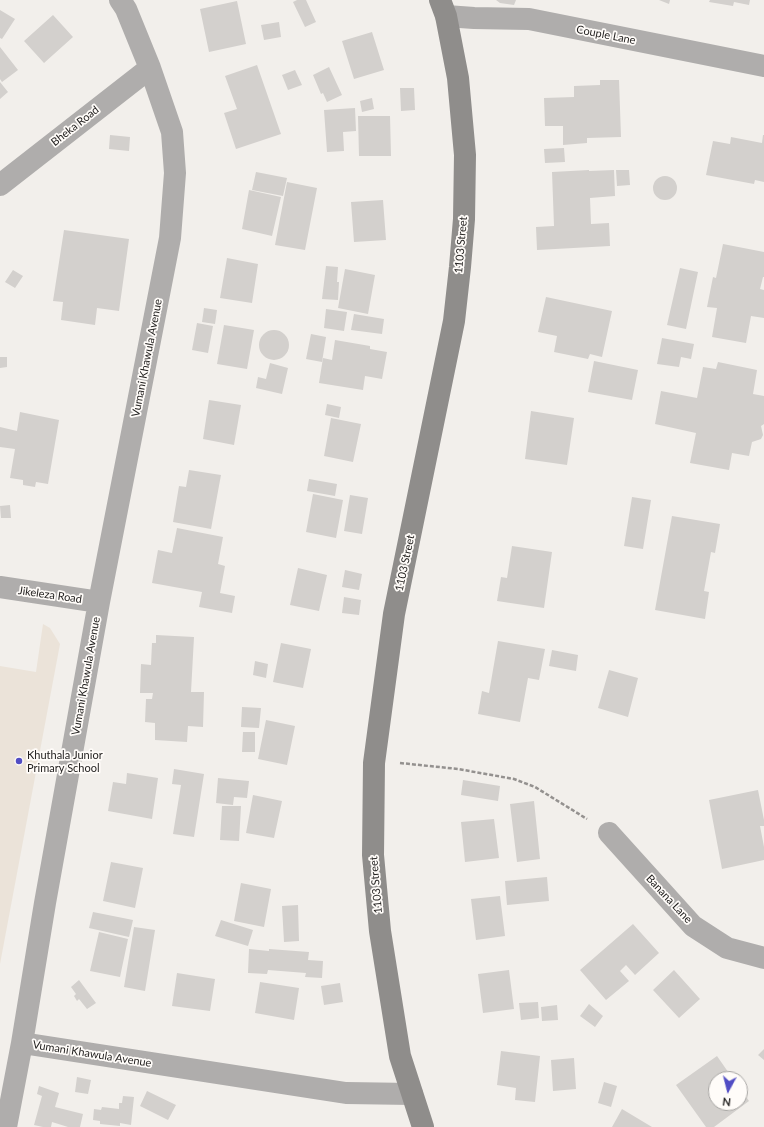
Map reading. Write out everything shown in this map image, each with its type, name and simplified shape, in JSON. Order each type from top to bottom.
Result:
[{"type":"street","name":"Vumani Khawula Avenue","points":[[120,0],[126,9],[150,68],[172,132],[175,173],[170,238],[100,602],[45,903],[22,1043],[346,1093],[412,1094]]},
{"type":"street","name":"Couple Lane","points":[[443,8],[474,18],[529,19],[764,66]]},
{"type":"street","name":"1103 Street","points":[[423,1127],[400,1056],[380,931],[373,855],[374,763],[394,614],[454,321],[460,267],[464,219],[465,155],[458,78],[443,8]]},
{"type":"street","name":"Bheka Road","points":[[0,185],[150,68]]},
{"type":"street","name":"Jikeleza Road","points":[[0,587],[100,602]]},
{"type":"street","name":"Banana Lane","points":[[608,833],[693,926],[727,948],[764,958]]},
{"type":"street","points":[[6,1127],[22,1043]]},
{"type":"path","points":[[374,763],[401,763],[514,779],[536,787],[608,833]]},
{"type":"shaded area","name":"Khuthala Junior Primary School","points":[[43,624],[50,628],[60,644],[0,964],[0,666],[36,672]]},
{"type":"building","points":[[297,0],[306,0],[316,22],[305,27],[293,2]]},
{"type":"building","points":[[496,0],[516,0],[514,5],[500,3]]},
{"type":"building","points":[[659,0],[670,0],[669,4]]},
{"type":"building","points":[[710,0],[750,0],[749,5],[734,2],[733,6],[709,2]]},
{"type":"building","points":[[237,1],[246,44],[209,52],[200,9]]},
{"type":"building","points":[[0,10],[15,19],[2,39],[0,38]]},
{"type":"building","points":[[53,15],[73,37],[44,63],[24,41]]},
{"type":"building","points":[[279,22],[281,37],[264,40],[261,25]]},
{"type":"building","points":[[372,32],[384,70],[354,79],[342,41]]},
{"type":"building","points":[[0,47],[18,70],[2,82],[0,79]]},
{"type":"building","points":[[257,65],[281,134],[236,149],[224,113],[237,109],[225,76]]},
{"type":"building","points":[[329,67],[342,95],[327,102],[323,93],[321,94],[313,75]]},
{"type":"building","points":[[295,70],[302,85],[288,90],[282,75]]},
{"type":"building","points":[[600,80],[619,80],[621,137],[587,138],[587,143],[563,145],[563,126],[545,126],[544,98],[574,97],[574,86],[600,85]]},
{"type":"building","points":[[0,82],[8,92],[0,99]]},
{"type":"building","points":[[400,88],[414,88],[415,110],[401,111]]},
{"type":"building","points":[[372,98],[374,109],[362,112],[360,101]]},
{"type":"building","points":[[355,108],[356,131],[343,132],[344,151],[327,152],[324,110]]},
{"type":"building","points":[[358,116],[390,116],[391,156],[359,156]]},
{"type":"building","points":[[110,135],[130,137],[129,151],[109,149]]},
{"type":"building","points":[[763,135],[764,182],[755,180],[754,184],[706,175],[713,141],[730,144],[731,137],[762,143]]},
{"type":"building","points":[[564,148],[565,162],[545,163],[544,149]]},
{"type":"building","points":[[614,170],[615,196],[590,198],[591,224],[609,223],[610,246],[537,250],[536,227],[554,226],[552,172]]},
{"type":"building","points":[[616,170],[629,170],[630,185],[617,186]]},
{"type":"building","points":[[256,172],[287,178],[283,196],[252,190]]},
{"type":"building","points":[[665,176],[670,177],[676,183],[676,193],[670,199],[665,200],[660,199],[654,193],[653,188],[654,183],[660,177]]},
{"type":"building","points":[[287,182],[317,188],[305,250],[275,245]]},
{"type":"building","points":[[249,190],[281,197],[272,236],[242,229]]},
{"type":"building","points":[[383,200],[386,240],[354,242],[351,202]]},
{"type":"building","points":[[64,230],[129,239],[119,311],[97,308],[95,325],[61,320],[63,302],[53,301]]},
{"type":"building","points":[[723,244],[764,252],[764,277],[760,289],[764,290],[764,318],[751,316],[746,343],[712,337],[717,308],[707,307],[713,277],[716,278]]},
{"type":"building","points":[[227,258],[258,264],[252,303],[220,298]]},
{"type":"building","points":[[326,266],[338,267],[338,300],[322,299]]},
{"type":"building","points":[[680,268],[698,272],[686,329],[667,325]]},
{"type":"building","points":[[345,269],[375,275],[368,314],[338,308]]},
{"type":"building","points":[[13,270],[23,276],[15,288],[5,282]]},
{"type":"building","points":[[546,297],[612,311],[602,357],[590,354],[588,359],[554,352],[557,336],[538,332]]},
{"type":"building","points":[[204,308],[217,310],[215,324],[202,322]]},
{"type":"building","points":[[326,309],[347,312],[344,331],[324,328]]},
{"type":"building","points":[[354,314],[384,319],[382,334],[351,330]]},
{"type":"building","points":[[197,323],[213,326],[208,353],[192,350]]},
{"type":"building","points":[[224,325],[254,330],[247,369],[217,364]]},
{"type":"building","points":[[274,330],[280,331],[288,339],[288,351],[280,359],[274,360],[268,359],[260,351],[259,345],[260,339],[268,331]]},
{"type":"building","points":[[311,334],[326,337],[322,362],[306,359]]},
{"type":"building","points":[[662,338],[694,344],[691,359],[681,357],[679,367],[657,364]]},
{"type":"building","points":[[335,340],[370,346],[370,349],[387,352],[382,379],[365,376],[363,390],[319,383],[323,358],[332,360]]},
{"type":"building","points":[[0,357],[7,357],[7,367],[0,368]]},
{"type":"building","points":[[594,361],[638,370],[632,400],[588,392]]},
{"type":"building","points":[[718,362],[757,370],[753,394],[764,396],[764,424],[761,426],[763,435],[761,439],[752,442],[749,456],[732,453],[729,470],[690,463],[696,433],[655,424],[661,391],[697,398],[703,367],[716,369]]},
{"type":"building","points":[[270,363],[288,368],[282,394],[256,388],[258,377],[266,379]]},
{"type":"building","points":[[209,400],[241,405],[234,445],[203,439]]},
{"type":"building","points":[[327,404],[341,407],[339,418],[325,415]]},
{"type":"building","points":[[531,411],[574,418],[567,465],[525,459]]},
{"type":"building","points":[[20,412],[59,420],[48,484],[36,482],[35,487],[23,485],[23,480],[10,478],[15,449],[0,447],[0,427],[17,431]]},
{"type":"building","points":[[331,418],[361,424],[353,462],[324,456]]},
{"type":"building","points":[[189,470],[221,475],[211,529],[173,522],[179,486],[186,487]]},
{"type":"building","points":[[309,479],[337,484],[335,496],[307,491]]},
{"type":"building","points":[[313,494],[343,500],[336,538],[306,532]]},
{"type":"building","points":[[350,495],[368,498],[362,534],[344,531]]},
{"type":"building","points":[[632,497],[651,500],[643,549],[624,546]]},
{"type":"building","points":[[10,505],[11,518],[1,518],[0,506]]},
{"type":"building","points":[[672,516],[720,524],[715,553],[711,552],[704,591],[709,592],[705,619],[655,610]]},
{"type":"building","points":[[177,528],[223,537],[218,564],[225,566],[220,593],[235,596],[232,613],[199,607],[202,592],[152,583],[158,550],[172,553]]},
{"type":"building","points":[[512,546],[552,552],[544,608],[497,601],[501,577],[507,578]]},
{"type":"building","points":[[298,568],[327,575],[319,611],[290,605]]},
{"type":"building","points":[[345,570],[362,574],[359,590],[342,587]]},
{"type":"building","points":[[344,597],[361,600],[359,615],[342,613]]},
{"type":"building","points":[[156,635],[194,637],[191,692],[204,692],[203,727],[188,726],[187,742],[155,740],[155,723],[145,722],[146,699],[152,699],[153,693],[140,693],[141,664],[151,665],[152,643],[156,643]]},
{"type":"building","points":[[498,641],[545,649],[539,680],[528,678],[520,722],[478,714],[482,691],[489,693]]},
{"type":"building","points":[[281,643],[311,649],[303,688],[273,682]]},
{"type":"building","points":[[552,650],[578,655],[576,671],[549,666]]},
{"type":"building","points":[[255,661],[268,664],[266,678],[253,675]]},
{"type":"building","points":[[609,670],[638,678],[628,717],[598,708]]},
{"type":"building","points":[[242,707],[261,708],[259,728],[241,727]]},
{"type":"building","points":[[266,720],[295,726],[287,765],[258,759]]},
{"type":"building","points":[[243,732],[255,732],[255,752],[242,752]]},
{"type":"building","points":[[174,769],[204,774],[194,837],[173,834],[181,785],[172,784]]},
{"type":"building","points":[[127,773],[158,778],[152,819],[108,811],[113,782],[126,784]]},
{"type":"building","points":[[218,778],[249,781],[247,798],[234,797],[233,805],[216,803]]},
{"type":"building","points":[[463,780],[500,786],[498,801],[461,795]]},
{"type":"building","points":[[758,790],[764,820],[764,826],[760,826],[764,847],[764,860],[722,869],[709,800]]},
{"type":"building","points":[[253,795],[282,801],[274,838],[246,833]]},
{"type":"building","points":[[534,801],[540,859],[517,862],[510,804]]},
{"type":"building","points":[[222,806],[241,806],[239,841],[220,840]]},
{"type":"building","points":[[494,819],[499,858],[465,862],[461,822]]},
{"type":"building","points":[[111,862],[143,868],[135,908],[103,901]]},
{"type":"building","points":[[547,877],[549,901],[507,905],[505,881]]},
{"type":"building","points":[[241,883],[271,889],[264,927],[234,921]]},
{"type":"building","points":[[500,896],[505,936],[476,940],[471,899]]},
{"type":"building","points":[[298,905],[299,941],[284,942],[282,906]]},
{"type":"building","points":[[93,912],[133,920],[129,937],[89,928]]},
{"type":"building","points":[[221,920],[253,930],[248,946],[215,936]]},
{"type":"building","points":[[633,924],[659,953],[635,975],[626,965],[620,971],[629,981],[606,1000],[580,970]]},
{"type":"building","points":[[134,927],[155,930],[145,991],[124,987]]},
{"type":"building","points":[[99,932],[128,939],[120,977],[90,971]]},
{"type":"building","points":[[249,949],[309,952],[308,960],[323,961],[322,978],[305,977],[306,973],[268,970],[267,974],[248,973]]},
{"type":"building","points":[[509,970],[514,1009],[483,1013],[478,974]]},
{"type":"building","points":[[674,970],[700,999],[679,1018],[653,990]]},
{"type":"building","points":[[177,973],[215,979],[210,1011],[172,1006]]},
{"type":"building","points":[[79,980],[96,1003],[87,1009],[79,999],[77,1001],[74,996],[76,994],[71,987]]},
{"type":"building","points":[[260,982],[299,988],[294,1020],[255,1013]]},
{"type":"building","points":[[340,983],[343,1002],[324,1005],[321,986]]},
{"type":"building","points":[[538,1002],[539,1018],[521,1020],[519,1003]]},
{"type":"building","points":[[589,1004],[603,1016],[595,1027],[580,1016]]},
{"type":"building","points":[[557,1005],[558,1020],[542,1021],[541,1007]]},
{"type":"building","points":[[764,1049],[764,1060],[758,1055]]},
{"type":"building","points":[[501,1051],[540,1056],[535,1102],[515,1100],[516,1088],[497,1085]]},
{"type":"building","points":[[717,1056],[727,1071],[708,1071],[708,1111],[736,1111],[714,1127],[706,1127],[676,1085]]},
{"type":"building","points":[[574,1058],[576,1089],[553,1091],[551,1060]]},
{"type":"building","points":[[77,1077],[91,1080],[88,1094],[75,1092]]},
{"type":"building","points":[[604,1082],[617,1086],[611,1107],[598,1103]]},
{"type":"building","points":[[39,1086],[59,1093],[55,1107],[83,1114],[80,1127],[68,1127],[52,1122],[51,1127],[34,1125],[42,1096],[37,1094]]},
{"type":"building","points":[[147,1091],[176,1105],[168,1120],[140,1106]]},
{"type":"building","points":[[123,1096],[134,1097],[131,1125],[120,1123],[120,1126],[100,1124],[100,1121],[93,1120],[94,1109],[101,1110],[102,1107],[119,1109],[119,1103],[122,1103]]},
{"type":"building","points":[[622,1109],[652,1127],[612,1127]]},
{"type":"place","name":"Khuthala Junior Primary School","points":[[19,761]]}]
